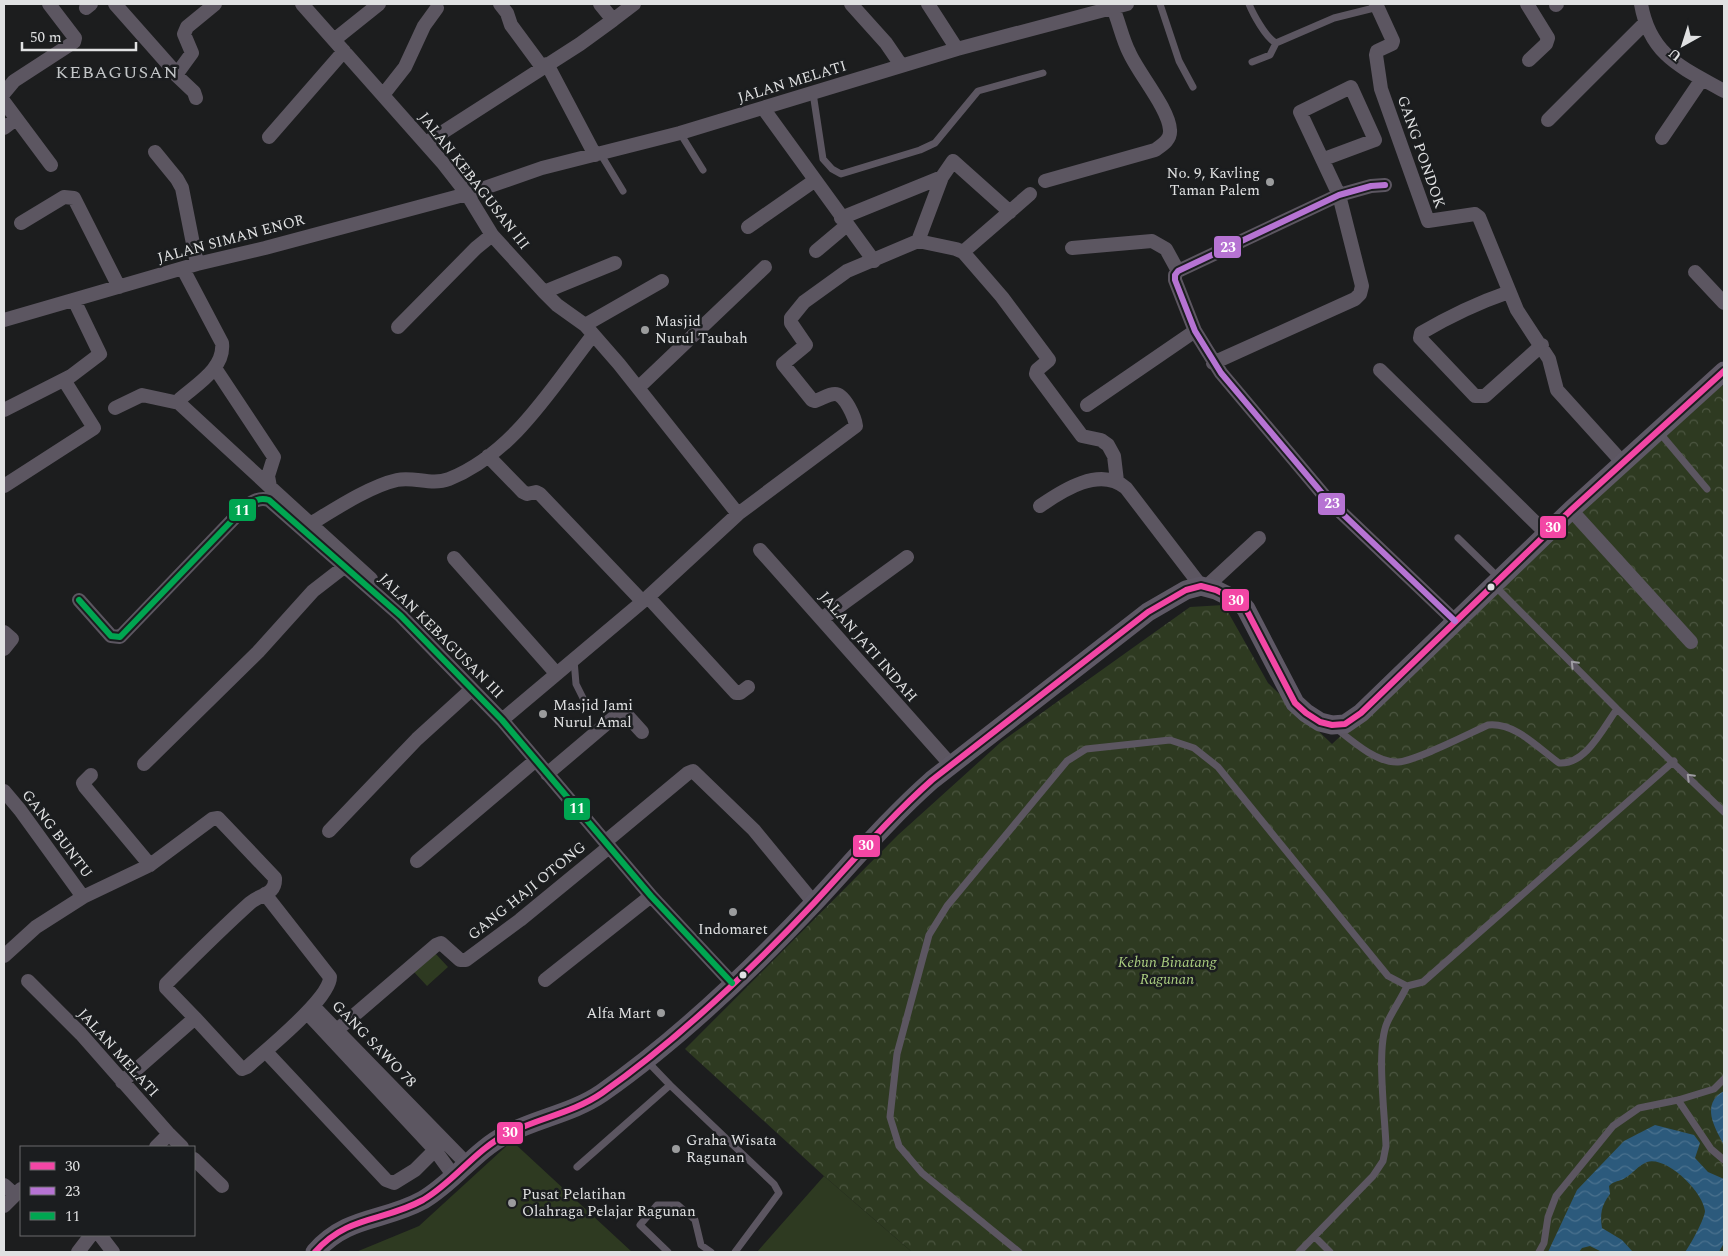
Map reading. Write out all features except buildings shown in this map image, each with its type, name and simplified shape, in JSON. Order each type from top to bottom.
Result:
[{"type":"main road","points":[[315,1252],[332,1235],[346,1227],[425,1199],[460,1169],[507,1134],[586,1102],[645,1059],[732,983],[814,903],[903,805],[951,765],[1148,612],[1186,590],[1203,586],[1232,598],[1246,609],[1295,702],[1320,722],[1332,725],[1345,724],[1361,713],[1496,581],[1724,371]]},
{"type":"street","points":[[4,93],[14,81],[74,42],[75,38],[49,4]]},
{"type":"street","points":[[115,4],[176,73],[177,78],[194,92],[196,98]]},
{"type":"street","points":[[176,73],[192,53],[184,37],[184,31],[215,4]]},
{"type":"street","name":"JALAN KEBAGUSAN III","points":[[302,4],[426,144],[467,194],[492,235],[557,305],[589,330],[638,388],[738,514]]},
{"type":"street","points":[[334,40],[379,4]]},
{"type":"street","points":[[500,4],[507,13],[511,25],[545,66],[597,154]]},
{"type":"street","points":[[600,4],[613,20]]},
{"type":"street","points":[[426,144],[545,66],[634,4]]},
{"type":"street","points":[[851,4],[886,43],[901,65]]},
{"type":"street","points":[[928,4],[957,49]]},
{"type":"street","name":"JALAN MELATI","points":[[467,194],[542,168],[680,133],[901,65],[1127,4]]},
{"type":"street","points":[[1527,4],[1548,38],[1546,44],[1529,60]]},
{"type":"street","points":[[1641,4],[1646,23],[1663,53],[1677,65],[1724,91]]},
{"type":"street","name":"GANG PONDOK","points":[[1377,5],[1393,41],[1392,44],[1377,51],[1376,55],[1382,89],[1427,219],[1430,222],[1478,214],[1509,292],[1526,326],[1542,345],[1550,359],[1557,390],[1563,399],[1623,463]]},
{"type":"street","points":[[383,95],[405,66],[424,26],[436,8]]},
{"type":"street","points":[[1045,181],[1154,150],[1164,144],[1169,137],[1170,129],[1163,110],[1128,51],[1113,8]]},
{"type":"street","points":[[1548,120],[1646,23]]},
{"type":"street","points":[[270,137],[344,51]]},
{"type":"street","points":[[1662,138],[1702,79]]},
{"type":"street","points":[[1213,363],[1355,299],[1360,294],[1362,286],[1339,196],[1324,159],[1300,112],[1351,87],[1375,140],[1324,159]]},
{"type":"street","points":[[4,102],[51,165]]},
{"type":"street","points":[[763,108],[814,181],[874,261]]},
{"type":"street","points":[[4,128],[16,119]]},
{"type":"street","points":[[155,152],[182,188],[197,264]]},
{"type":"street","points":[[918,241],[942,177],[954,161],[1010,212]]},
{"type":"street","points":[[816,250],[844,222],[942,177]]},
{"type":"street","points":[[748,227],[814,181]]},
{"type":"street","points":[[1386,185],[1370,186],[1339,196],[1174,275],[1195,331],[1213,363],[1326,499],[1454,621]]},
{"type":"street","name":"JALAN SIMAN ENOR","points":[[4,320],[197,264],[265,248],[467,194]]},
{"type":"street","points":[[963,252],[1030,194]]},
{"type":"street","points":[[21,223],[64,197],[74,198],[119,287]]},
{"type":"street","points":[[398,327],[476,248],[492,235]]},
{"type":"street","points":[[502,720],[645,599],[738,514],[856,426],[843,399],[833,394],[818,400],[812,400],[783,364],[806,345],[792,323],[791,318],[802,304],[847,272],[918,241],[963,252],[1002,297],[1049,360],[1037,370],[1036,374],[1073,421],[1082,436],[1101,440],[1108,445],[1114,456],[1117,481]]},
{"type":"street","points":[[1072,248],[1152,241],[1166,250],[1178,272]]},
{"type":"street","points":[[544,292],[614,263]]},
{"type":"street","points":[[638,388],[765,267]]},
{"type":"street","points":[[179,403],[180,399],[215,368],[223,352],[222,343],[182,269]]},
{"type":"street","points":[[1695,272],[1724,303]]},
{"type":"street","points":[[312,524],[346,502],[395,480],[408,478],[422,482],[449,479],[488,456],[511,438],[589,330],[662,281]]},
{"type":"street","points":[[1509,292],[1473,304],[1447,317],[1421,333],[1422,343],[1475,396],[1480,398],[1485,396],[1542,345]]},
{"type":"street","points":[[4,410],[64,380],[101,351],[74,300]]},
{"type":"street","points":[[1087,405],[1195,331]]},
{"type":"street","points":[[215,368],[274,457],[268,476],[270,487]]},
{"type":"street","points":[[1380,370],[1547,534]]},
{"type":"street","points":[[4,486],[94,428],[64,380]]},
{"type":"street","points":[[115,408],[142,395],[179,403],[390,598],[397,606],[401,616]]},
{"type":"street","points":[[488,456],[523,492],[527,494],[536,492],[540,494],[736,693],[740,693],[748,687]]},
{"type":"street","points":[[1040,506],[1067,488],[1078,484],[1101,480],[1117,481],[1126,488],[1203,586],[1259,538]]},
{"type":"street","name":"JALAN KEBAGUSAN III","points":[[79,600],[111,636],[120,637],[245,507],[263,498],[280,509],[401,616],[502,720],[651,896],[732,983]]},
{"type":"street","points":[[1572,510],[1691,642]]},
{"type":"street","name":"JALAN JATI INDAH","points":[[760,550],[823,618],[951,765]]},
{"type":"street","points":[[823,618],[907,557]]},
{"type":"street","points":[[454,558],[556,673]]},
{"type":"street","points":[[144,764],[258,652],[313,591],[344,567]]},
{"type":"street","points":[[4,632],[12,639],[4,649]]},
{"type":"street","points":[[329,831],[411,745],[472,690]]},
{"type":"street","points":[[548,774],[619,713],[624,712],[629,716],[642,732]]},
{"type":"street","points":[[417,861],[536,760]]},
{"type":"street","name":"GANG HAJI OTONG","points":[[337,1030],[438,944],[444,945],[460,960],[466,960],[520,920],[688,773],[693,771],[754,830],[814,903]]},
{"type":"street","points":[[91,775],[83,783],[85,787],[150,865]]},
{"type":"street","name":"GANG BUNTU","points":[[4,790],[83,897]]},
{"type":"street","points":[[4,956],[36,927],[83,897],[150,865],[212,819],[218,818],[275,878],[273,889],[258,896],[232,919],[166,984],[166,988],[195,1018],[122,1082]]},
{"type":"street","points":[[265,894],[330,977],[329,984],[312,1012],[435,1150],[460,1169]]},
{"type":"street","points":[[546,980],[651,896]]},
{"type":"street","name":"JALAN MELATI","points":[[28,981],[81,1034],[181,1146]]},
{"type":"street","name":"GANG SAWO 78","points":[[195,1018],[242,1069],[247,1067],[312,1012],[337,1030],[460,1169]]},
{"type":"street","points":[[270,1056],[386,1180],[394,1183],[408,1174],[435,1150]]},
{"type":"street","points":[[157,1146],[169,1134]]},
{"type":"street","points":[[195,1160],[222,1186]]},
{"type":"street","points":[[4,1185],[18,1192],[4,1206]]},
{"type":"street","points":[[78,1252],[90,1236]]},
{"type":"street","points":[[101,1236],[113,1252]]},
{"type":"lane","points":[[1160,4],[1179,61],[1193,87]]},
{"type":"lane","points":[[1249,4],[1253,14],[1270,40],[1276,43]]},
{"type":"lane","points":[[1252,62],[1270,55],[1276,43],[1334,18],[1377,5]]},
{"type":"lane","points":[[813,93],[823,159],[832,169],[841,174],[920,150],[935,143],[978,91],[1043,73]]},
{"type":"lane","points":[[680,133],[703,170]]},
{"type":"lane","points":[[597,154],[623,191]]},
{"type":"lane","points":[[1659,432],[1707,489]]},
{"type":"lane","points":[[1458,538],[1617,709],[1674,761],[1724,812]]},
{"type":"lane","points":[[573,658],[576,684],[586,704]]},
{"type":"lane","points":[[1332,725],[1384,760],[1398,762],[1421,755],[1488,726],[1498,724],[1513,729],[1559,763],[1569,764],[1581,758],[1617,709]]},
{"type":"lane","points":[[1020,1252],[922,1172],[899,1146],[890,1116],[897,1054],[928,935],[946,906],[1067,761],[1086,748],[1170,740],[1194,748],[1218,767],[1388,976],[1407,986],[1423,982],[1674,761]]},
{"type":"lane","points":[[1299,1252],[1373,1176],[1383,1160],[1386,1146],[1382,1046],[1386,1024],[1400,1002],[1407,986]]},
{"type":"lane","points":[[645,1059],[774,1184],[779,1193],[735,1252]]},
{"type":"lane","points":[[1539,1252],[1544,1243],[1548,1217],[1556,1196],[1613,1126],[1639,1108],[1678,1100],[1714,1089],[1724,1079]]},
{"type":"lane","points":[[577,1167],[670,1085]]},
{"type":"lane","points":[[1678,1100],[1711,1149],[1724,1160]]},
{"type":"lane","points":[[668,1252],[640,1225],[657,1205],[678,1205],[684,1210],[694,1220],[701,1245],[711,1252]]},
{"type":"lane","points":[[1315,1237],[1330,1252]]},
{"type":"lane","points":[[694,1252],[701,1245]]},
{"type":"green space","name":"Kebun Binatang Ragunan","points":[[1719,382],[1724,387],[1724,1252],[912,1252],[824,1176],[685,1049],[898,835],[1001,742],[1190,607],[1224,605],[1268,683],[1332,744]]},
{"type":"green space","points":[[435,953],[448,967],[427,986],[414,972]]},
{"type":"green space","name":"Pusat Pelatihan Olahraga Pelajar Ragunan","points":[[512,1141],[632,1252],[356,1252],[419,1226]]},
{"type":"green space","points":[[824,1176],[912,1252],[757,1252]]},
{"type":"water","points":[[1724,1091],[1724,1145],[1714,1124],[1711,1109],[1717,1096]]},
{"type":"water","points":[[1655,1125],[1694,1135],[1700,1143],[1695,1158],[1708,1172],[1724,1179],[1724,1243],[1719,1252],[1685,1252],[1703,1220],[1705,1211],[1703,1203],[1691,1186],[1674,1170],[1664,1164],[1647,1162],[1625,1178],[1609,1186],[1610,1194],[1602,1210],[1602,1228],[1622,1240],[1633,1252],[1602,1252],[1590,1246],[1582,1248],[1579,1252],[1548,1252],[1577,1190],[1624,1141]]},
{"type":"transit line","name":"23","points":[[1385,185],[1371,186],[1339,195],[1178,271],[1175,275],[1175,280],[1195,331],[1221,373],[1327,499],[1455,621]]},
{"type":"transit line","name":"30","points":[[315,1252],[340,1231],[423,1200],[445,1184],[495,1141],[519,1128],[567,1111],[591,1100],[631,1072],[686,1027],[765,954],[916,794],[1148,612],[1186,590],[1201,586],[1216,590],[1240,602],[1246,609],[1295,703],[1320,722],[1332,725],[1345,724],[1361,713],[1571,510],[1724,371]]},
{"type":"transit line","name":"11","points":[[79,600],[111,636],[120,637],[245,507],[257,500],[269,500],[401,616],[502,720],[651,896],[732,983]]},
{"type":"place","name":"No. 9, Kavling Taman Palem","points":[[1270,182]]},
{"type":"place","name":"Masjid Nurul Taubah","points":[[645,330]]},
{"type":"place","name":"Masjid Jami Nurul Amal","points":[[543,714]]},
{"type":"place","name":"Indomaret","points":[[733,912]]},
{"type":"place","name":"Alfa Mart","points":[[661,1013]]},
{"type":"place","name":"Graha Wisata Ragunan","points":[[676,1149]]},
{"type":"place","name":"Pusat Pelatihan Olahraga Pelajar Ragunan","points":[[512,1203]]},
{"type":"district","name":"KEBAGUSAN","points":[[117,72]]}]
